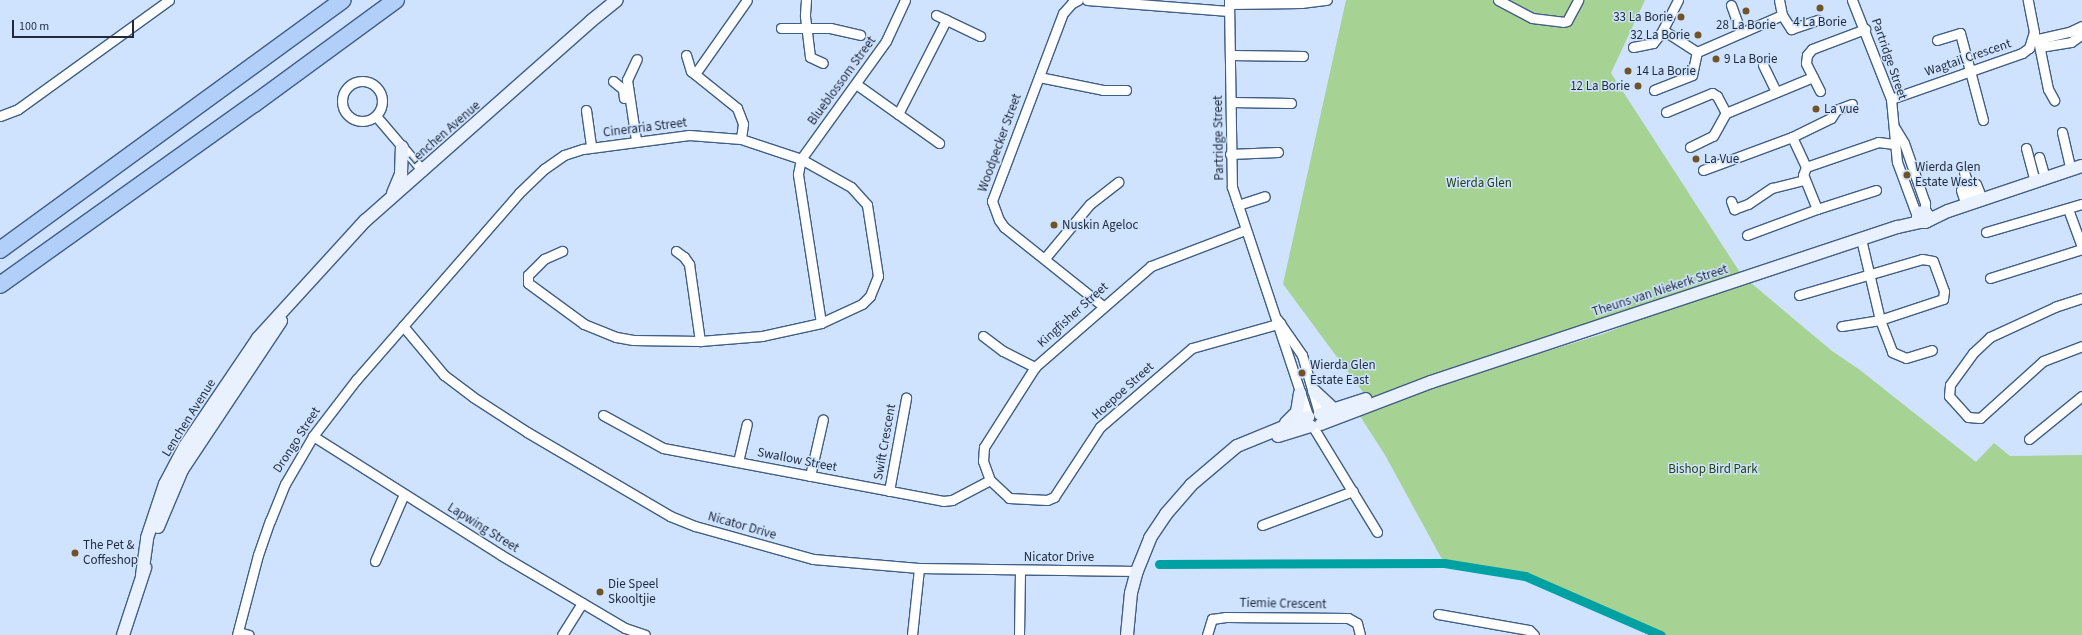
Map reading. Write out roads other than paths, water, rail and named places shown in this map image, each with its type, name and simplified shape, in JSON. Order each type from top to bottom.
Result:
[{"type":"highway","points":[[0,250],[343,0]]},
{"type":"highway","points":[[0,285],[254,104],[396,0]]},
{"type":"street","points":[[0,116],[18,109],[169,0]]},
{"type":"street","name":"Lenchen Avenue","points":[[123,635],[142,575],[144,550],[154,513],[165,484],[185,446],[258,338],[343,244],[389,199],[423,171],[591,20],[617,0]]},
{"type":"street","points":[[695,74],[747,0]]},
{"type":"street","points":[[806,0],[805,16],[808,28],[810,57],[823,63]]},
{"type":"street","name":"Blueblossom Street","points":[[821,323],[798,174],[801,159],[886,41],[905,0]]},
{"type":"street","name":"Woodpecker Street","points":[[1078,0],[1072,3],[1063,13],[992,201],[999,220],[1004,227],[1045,258],[1103,306]]},
{"type":"street","points":[[1087,0],[1229,5],[1251,1],[1301,4],[1327,0]]},
{"type":"street","points":[[1498,0],[1532,18],[1562,22],[1568,20],[1578,0]]},
{"type":"street","points":[[1634,47],[1651,45],[1663,30],[1678,0]]},
{"type":"street","points":[[1778,0],[1782,15],[1791,29],[1817,20]]},
{"type":"street","name":"Partridge Street","points":[[1852,0],[1865,29],[1891,99],[1895,128],[1894,144],[1903,189],[1921,216]]},
{"type":"street","points":[[2028,0],[2048,89],[2054,100]]},
{"type":"street","name":"Partridge Street","points":[[1229,5],[1231,55],[1230,154],[1232,187],[1299,391],[1315,420]]},
{"type":"street","points":[[1731,5],[1741,32]]},
{"type":"street","points":[[936,15],[980,36]]},
{"type":"street","points":[[1697,52],[1782,15]]},
{"type":"street","points":[[898,114],[946,20]]},
{"type":"street","points":[[2037,41],[2069,32],[2082,26]]},
{"type":"street","points":[[781,28],[830,28],[860,35]]},
{"type":"street","points":[[1820,91],[1806,58],[1812,49],[1865,29]]},
{"type":"street","points":[[1663,30],[1697,52]]},
{"type":"street","points":[[1937,40],[1960,33],[1983,120]]},
{"type":"street","points":[[2037,41],[2075,41],[2082,34]]},
{"type":"street","name":"Wagtail Crescent","points":[[1891,99],[2022,52],[2037,41]]},
{"type":"street","points":[[1654,90],[1692,75],[1697,52]]},
{"type":"street","points":[[686,55],[689,69],[737,108],[743,124],[741,139]]},
{"type":"street","points":[[1231,55],[1303,56]]},
{"type":"street","points":[[634,141],[626,80],[637,59]]},
{"type":"street","points":[[1763,65],[1776,92]]},
{"type":"street","points":[[1039,77],[1103,90],[1126,90]]},
{"type":"street","points":[[1690,147],[1713,136],[1726,113],[1813,77]]},
{"type":"street","points":[[363,81],[377,87],[383,102],[376,116],[361,121],[348,114],[342,100],[348,86],[363,81]]},
{"type":"street","points":[[613,81],[623,88],[634,141]]},
{"type":"street","points":[[856,84],[938,143]]},
{"type":"street","points":[[1666,112],[1712,93],[1717,96],[1726,113]]},
{"type":"street","points":[[1231,102],[1291,103]]},
{"type":"street","points":[[1703,170],[1792,137],[1831,118],[1836,110],[1852,104]]},
{"type":"street","points":[[586,110],[591,147]]},
{"type":"street","points":[[376,116],[423,171]]},
{"type":"street","name":"Partridge Street","points":[[1895,128],[1900,134],[1925,203],[1921,216]]},
{"type":"street","points":[[2062,132],[2077,168]]},
{"type":"street","name":"Cineraria Street","points":[[403,326],[519,193],[544,169],[564,155],[591,147],[689,135],[741,139],[801,159],[851,187],[867,205],[878,266],[878,276],[870,296],[862,304],[821,323],[762,336],[652,341],[616,337],[568,314],[527,280],[528,275],[544,259],[562,251]]},
{"type":"street","points":[[1792,137],[1806,167],[1803,180],[1817,209]]},
{"type":"street","points":[[1806,167],[1878,142],[1894,144]]},
{"type":"street","points":[[389,199],[402,174],[402,147]]},
{"type":"street","points":[[2028,148],[2040,180]]},
{"type":"street","points":[[1230,154],[1278,152]]},
{"type":"street","points":[[1897,162],[1907,153]]},
{"type":"street","points":[[2039,157],[2040,180]]},
{"type":"street","points":[[798,174],[814,167]]},
{"type":"street","name":"Theuns van Niekerk Street","points":[[1226,455],[1315,420],[1898,227],[1921,216],[1948,211],[2077,168]]},
{"type":"street","points":[[1964,172],[1974,202]]},
{"type":"street","points":[[1731,201],[1734,209],[1748,204],[1772,188],[1803,180]]},
{"type":"street","points":[[1045,258],[1090,204],[1118,182]]},
{"type":"street","points":[[1903,189],[1917,184]]},
{"type":"street","points":[[1974,202],[1976,184]]},
{"type":"street","points":[[1747,235],[1817,209],[1876,190]]},
{"type":"street","points":[[1961,190],[1974,202]]},
{"type":"street","points":[[1238,205],[1265,196]]},
{"type":"street","points":[[1986,232],[2082,204]]},
{"type":"street","points":[[1990,278],[2082,248],[2068,209]]},
{"type":"street","name":"Kingfisher Street","points":[[990,480],[983,461],[984,447],[1035,367],[1103,306],[1157,262],[1245,230]]},
{"type":"street","points":[[1862,239],[1868,275],[1880,320],[1892,352],[1899,356],[1913,357],[1932,350]]},
{"type":"street","points":[[676,251],[684,257],[689,264],[700,340]]},
{"type":"street","points":[[1799,296],[1928,258],[1935,265],[1944,291],[1940,301],[1880,320],[1841,326]]},
{"type":"street","points":[[2082,298],[2055,307],[1990,337],[1973,353],[1950,385],[1949,396],[1968,418],[1980,418],[2043,361],[2082,346]]},
{"type":"street","name":"Partridge Street","points":[[1277,321],[1302,355],[1313,387],[1315,420]]},
{"type":"street","name":"Hoepoe Street","points":[[990,480],[1008,498],[1047,500],[1054,497],[1100,427],[1192,348],[1277,321]]},
{"type":"street","name":"Drongo Street","points":[[237,634],[258,555],[285,484],[313,436],[403,326]]},
{"type":"street","name":"Nicator Drive","points":[[403,326],[444,376],[451,381],[527,432],[670,516],[695,526],[813,559],[919,568],[1137,571]]},
{"type":"street","points":[[983,336],[1003,351],[1035,367]]},
{"type":"street","name":"Theuns van Niekerk Street","points":[[1127,635],[1131,593],[1137,571],[1150,538],[1166,514],[1191,485],[1226,455],[1245,441],[1282,426],[1315,420],[1332,409],[1432,382]]},
{"type":"street","points":[[1282,426],[1297,412],[1299,391],[1313,387],[1332,409]]},
{"type":"street","points":[[2029,439],[2082,396]]},
{"type":"street","name":"Swift Crescent","points":[[889,491],[906,398]]},
{"type":"street","name":"Swallow Street","points":[[603,414],[663,448],[889,491],[948,501],[990,480]]},
{"type":"street","points":[[810,476],[823,419]]},
{"type":"street","points":[[1315,420],[1324,444],[1377,532]]},
{"type":"street","points":[[738,462],[747,424]]},
{"type":"street","name":"Lapwing Street","points":[[313,436],[404,494],[582,603],[625,628],[644,635]]},
{"type":"street","points":[[1262,525],[1353,491]]},
{"type":"street","points":[[375,561],[404,494]]},
{"type":"street","points":[[912,635],[919,568]]},
{"type":"street","points":[[1019,635],[1020,570]]},
{"type":"street","points":[[562,635],[582,603]]},
{"type":"street","points":[[1438,614],[1529,630],[1534,635]]},
{"type":"street","name":"Tiemie Crescent","points":[[1207,635],[1212,619],[1226,617],[1348,618],[1357,623],[1360,635]]},
{"type":"street","points":[[237,634],[249,635]]},
{"type":"waterway","points":[[1159,564],[1444,563],[1525,576],[1661,635]]},
{"type":"place","name":"4 La Borie","points":[[1820,8]]},
{"type":"place","name":"28 La Borie","points":[[1746,11]]},
{"type":"place","name":"33 La Borie","points":[[1681,17]]},
{"type":"place","name":"32 La Borie","points":[[1698,35]]},
{"type":"place","name":"9 La Borie","points":[[1716,59]]},
{"type":"place","name":"14 La Borie","points":[[1628,71]]},
{"type":"place","name":"12 La Borie","points":[[1638,86]]},
{"type":"place","name":"La vue","points":[[1816,109]]},
{"type":"place","name":"La Vue","points":[[1696,159]]},
{"type":"place","name":"Wierda Glen Estate West","points":[[1907,175]]},
{"type":"place","name":"Nuskin Ageloc","points":[[1054,225]]},
{"type":"place","name":"Wierda Glen Estate East","points":[[1302,373]]},
{"type":"place","name":"The Pet & Coffeshop","points":[[75,553]]},
{"type":"place","name":"Die Speel Skooltjie","points":[[600,592]]},
{"type":"park label","name":"Wierda Glen","points":[[1479,183]]},
{"type":"park label","name":"Bishop Bird Park","points":[[1713,469]]}]
